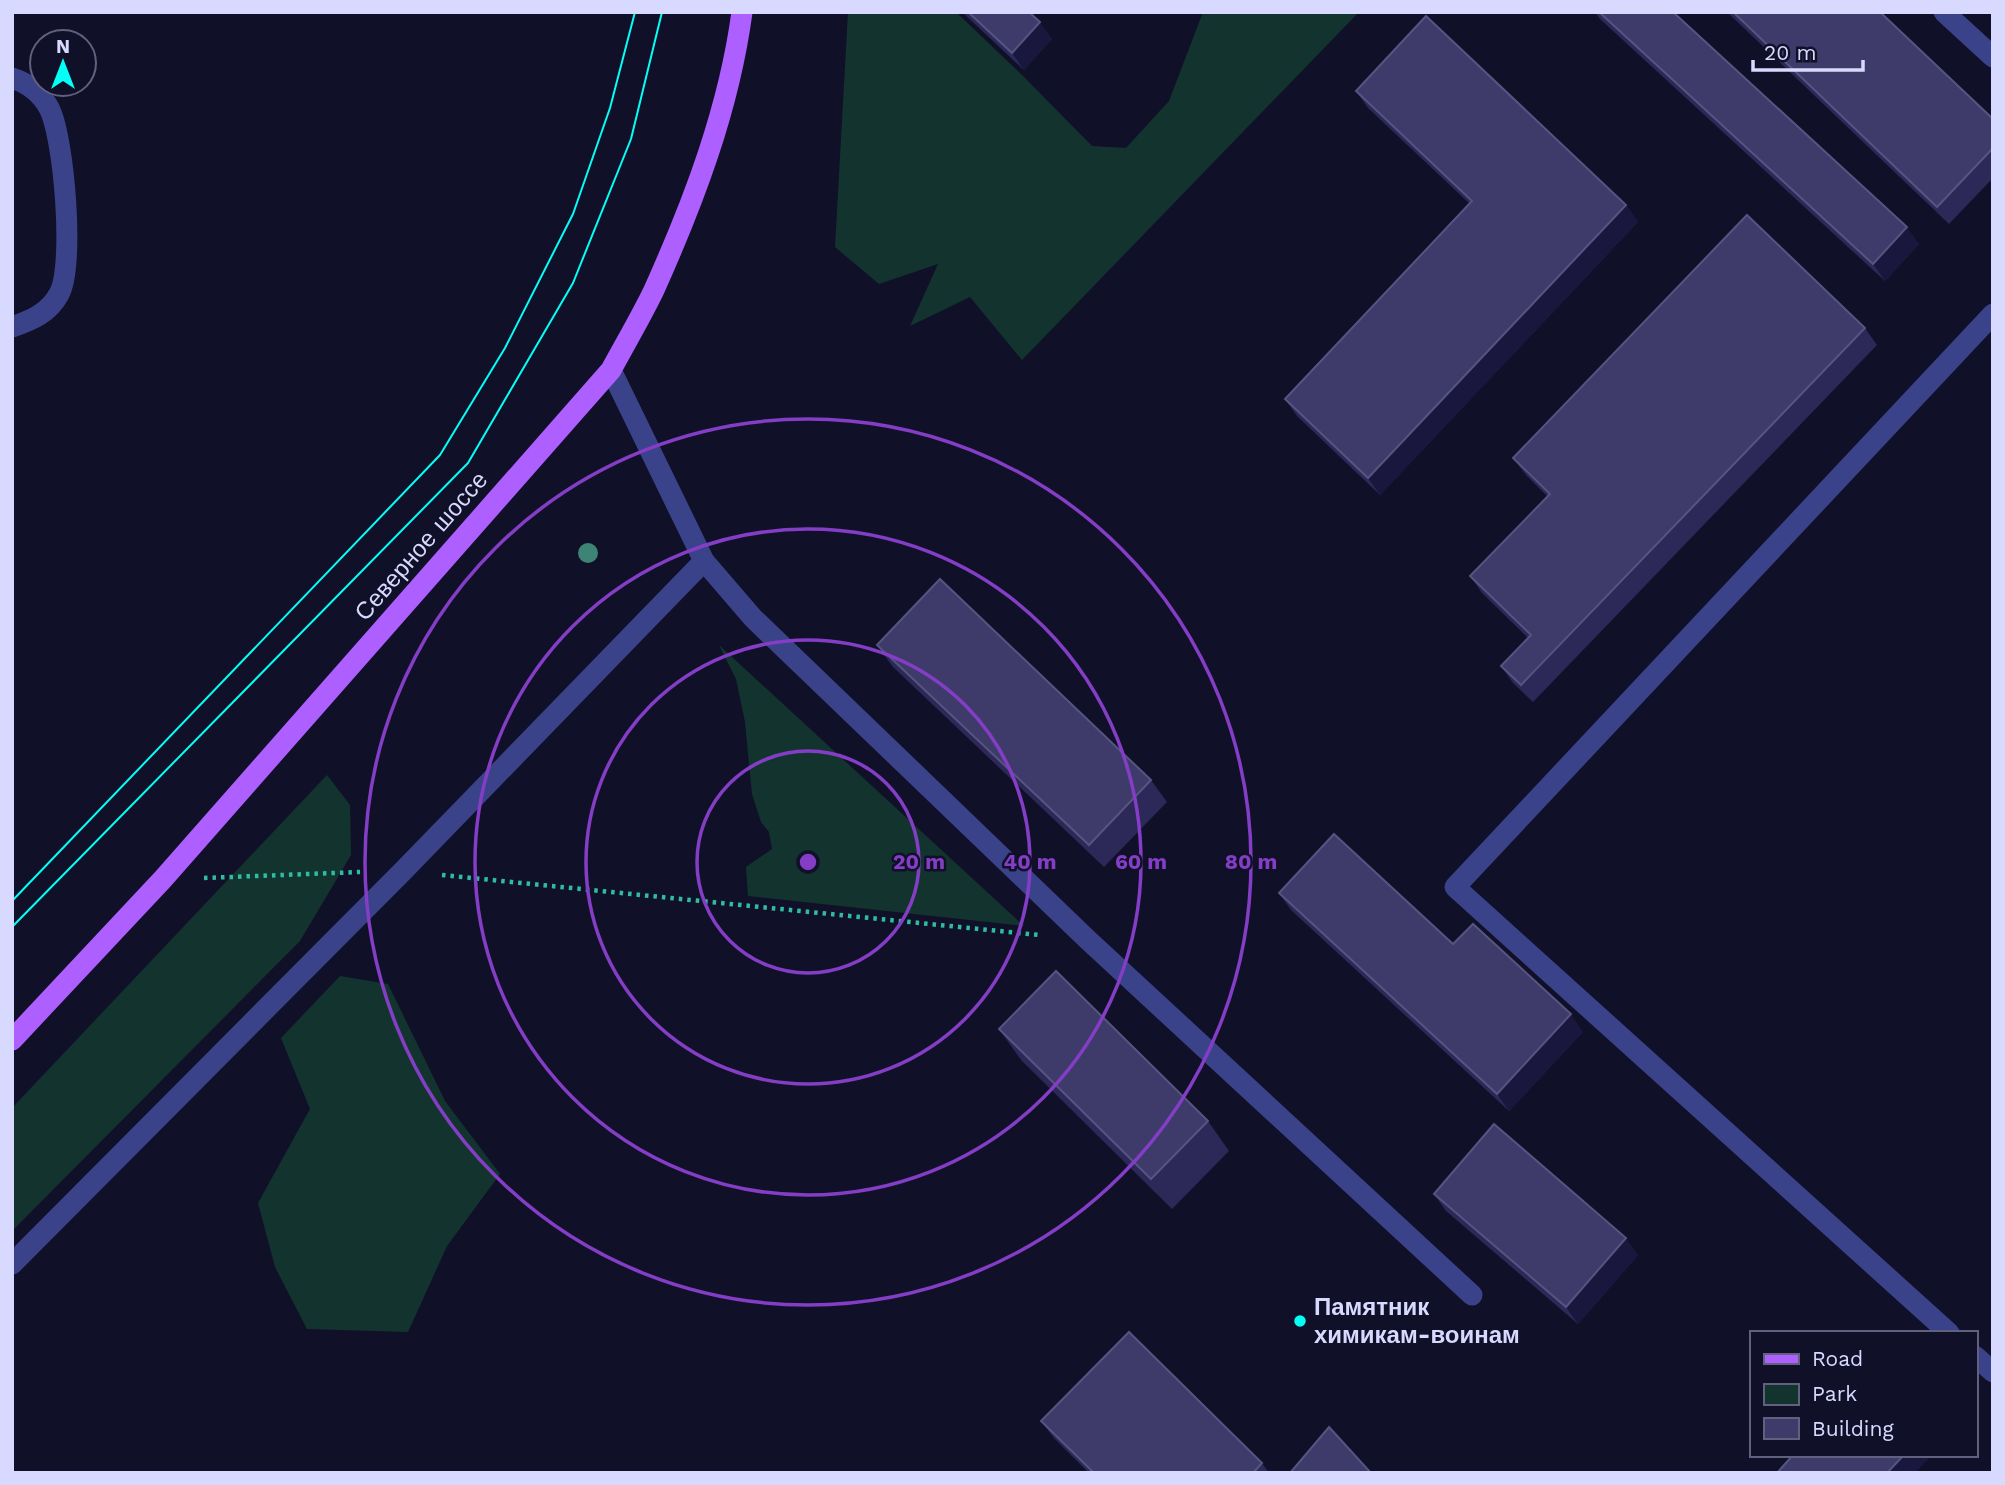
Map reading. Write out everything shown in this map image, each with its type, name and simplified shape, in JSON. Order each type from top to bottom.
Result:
[{"type":"main road","name":"Северное шоссе","points":[[12,1040],[163,879],[611,370],[653,292],[717,132],[738,47],[743,12]]},
{"type":"street","points":[[1944,12],[1993,57]]},
{"type":"street","points":[[12,78],[22,81],[38,93],[50,109],[61,155],[68,247],[61,292],[51,306],[34,319],[12,327]]},
{"type":"street","points":[[1948,1331],[1455,887],[1993,314]]},
{"type":"street","points":[[611,370],[704,561],[753,618],[1088,940],[1472,1295]]},
{"type":"street","points":[[12,1264],[403,871],[704,561]]},
{"type":"street","points":[[1977,1358],[1993,1372]]},
{"type":"path","points":[[163,879],[403,871],[1088,940]]},
{"type":"green space","points":[[848,12],[956,12],[1092,146],[1126,148],[1169,101],[1203,12],[1359,12],[1022,360],[970,297],[910,326],[938,264],[879,284],[835,247]]},
{"type":"green space","points":[[719,645],[1024,926],[748,896],[746,867],[772,849],[769,832],[761,822],[752,794],[745,722],[736,679]]},
{"type":"green space","points":[[327,775],[350,805],[351,855],[300,941],[12,1231],[12,1108]]},
{"type":"green space","points":[[340,976],[388,984],[445,1101],[500,1174],[447,1246],[408,1332],[307,1329],[275,1267],[258,1203],[310,1109],[281,1038]]},
{"type":"building","points":[[968,12],[1029,12],[1040,22],[1012,53]]},
{"type":"building","points":[[1599,12],[1673,12],[1907,227],[1873,264]]},
{"type":"building","points":[[1733,12],[1880,12],[1993,119],[1993,148],[1937,207]]},
{"type":"building","points":[[1426,16],[1626,205],[1368,478],[1285,399],[1472,201],[1356,91]]},
{"type":"building","points":[[1747,215],[1865,328],[1521,685],[1501,666],[1531,635],[1470,576],[1550,494],[1513,458]]},
{"type":"building","points":[[940,579],[1151,780],[1089,845],[877,645]]},
{"type":"building","points":[[1334,834],[1453,944],[1473,924],[1571,1014],[1497,1094],[1279,893]]},
{"type":"building","points":[[1056,971],[1208,1121],[1151,1179],[999,1029]]},
{"type":"building","points":[[1494,1124],[1626,1238],[1566,1307],[1434,1194]]},
{"type":"building","points":[[1129,1332],[1262,1463],[1253,1473],[1094,1473],[1041,1421]]},
{"type":"building","points":[[1329,1427],[1371,1473],[1290,1473]]},
{"type":"building","points":[[1791,1457],[1902,1457],[1887,1473],[1777,1473]]},
{"type":"tram line","points":[[12,901],[440,455],[505,348],[573,214],[610,108],[635,12]]},
{"type":"tram line","points":[[12,927],[468,463],[573,283],[631,139],[662,12]]},
{"type":"place","name":"Памятник химикам-воинам","points":[[1300,1321]]}]
